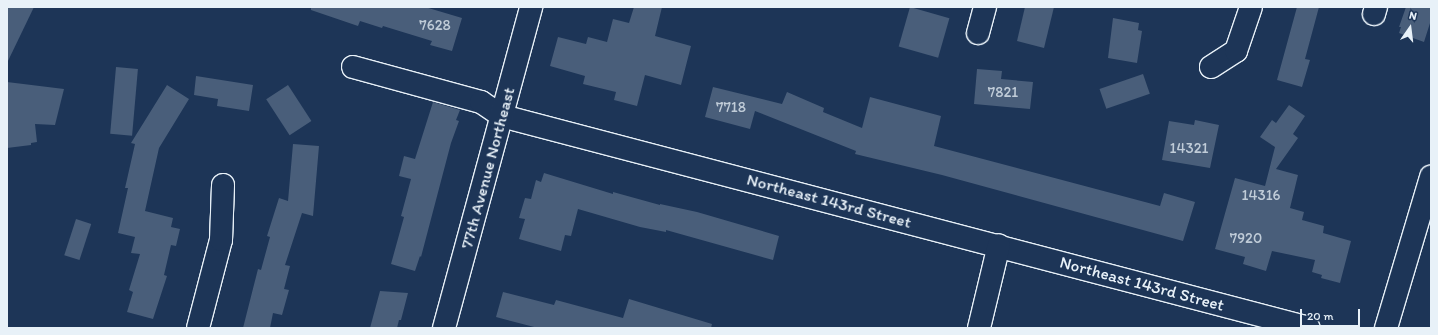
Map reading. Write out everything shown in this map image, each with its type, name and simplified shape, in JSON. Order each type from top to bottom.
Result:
[{"type":"street","name":"77th Avenue Northeast","points":[[444,328],[531,7]]},
{"type":"street","points":[[978,33],[986,7]]},
{"type":"street","points":[[1211,67],[1236,51],[1251,7]]},
{"type":"street","name":"Northeast 143rd Street","points":[[353,67],[481,102],[502,116],[999,245],[1275,324],[1309,328]]},
{"type":"street","points":[[1386,328],[1431,176]]},
{"type":"street","points":[[198,328],[221,240],[223,185]]},
{"type":"street","points":[[979,328],[999,245]]},
{"type":"building","points":[[7,7],[34,7],[7,63]]},
{"type":"building","points":[[311,7],[425,7],[462,18],[452,51],[430,45],[432,41],[383,26],[382,28],[360,21],[358,26],[311,10]]},
{"type":"building","points":[[634,7],[662,7],[655,36],[691,46],[681,85],[645,75],[637,106],[614,100],[616,92],[583,84],[585,76],[550,66],[558,37],[586,44],[588,37],[607,42],[613,19],[629,23]]},
{"type":"building","points":[[910,7],[949,18],[938,58],[899,46]]},
{"type":"building","points":[[1025,7],[1054,7],[1044,48],[1017,41]]},
{"type":"building","points":[[1297,7],[1319,7],[1305,59],[1310,60],[1302,87],[1277,80]]},
{"type":"building","points":[[1406,7],[1431,7],[1431,20],[1424,42],[1399,33],[1401,27],[1399,27]]},
{"type":"building","points":[[1113,18],[1139,23],[1138,30],[1142,31],[1137,63],[1108,58]]},
{"type":"building","points":[[116,67],[138,69],[132,136],[110,134]]},
{"type":"building","points":[[977,69],[1002,71],[1001,79],[1033,82],[1030,109],[974,104]]},
{"type":"building","points":[[1143,74],[1150,94],[1106,109],[1100,89]]},
{"type":"building","points":[[196,76],[253,85],[249,111],[217,106],[218,99],[194,95]]},
{"type":"building","points":[[7,82],[64,89],[55,125],[35,124],[37,142],[31,143],[31,145],[7,148]]},
{"type":"building","points":[[167,85],[189,99],[159,148],[145,211],[173,218],[171,227],[180,229],[176,246],[171,245],[164,275],[167,276],[153,319],[127,312],[133,292],[129,290],[140,254],[131,253],[135,237],[118,233],[128,188],[125,188],[135,144],[131,143]]},
{"type":"building","points":[[288,85],[311,121],[290,135],[266,99]]},
{"type":"building","points":[[713,87],[782,104],[787,92],[824,108],[823,112],[862,128],[870,97],[941,116],[934,146],[1160,206],[1164,193],[1195,202],[1183,241],[942,175],[855,154],[856,151],[755,111],[750,129],[705,117]]},
{"type":"building","points":[[433,102],[460,110],[456,120],[459,121],[451,143],[421,257],[420,256],[415,271],[391,264],[404,217],[401,216],[411,179],[399,176],[404,156],[415,159]]},
{"type":"building","points":[[1289,105],[1305,116],[1293,134],[1298,138],[1276,169],[1298,175],[1290,208],[1304,212],[1302,220],[1324,226],[1323,233],[1351,241],[1340,283],[1321,278],[1322,275],[1312,272],[1315,260],[1272,251],[1266,271],[1243,264],[1245,257],[1215,249],[1235,178],[1265,186],[1275,147],[1260,137],[1272,120],[1276,123]]},
{"type":"building","points":[[1195,120],[1219,125],[1210,168],[1162,160],[1169,121],[1194,125]]},
{"type":"building","points":[[293,144],[319,146],[313,216],[302,213],[285,265],[290,266],[284,289],[289,290],[282,315],[273,313],[270,328],[243,328],[258,269],[261,270],[270,237],[267,236],[279,198],[288,201]]},
{"type":"building","points":[[544,173],[613,194],[613,192],[660,205],[697,212],[779,236],[773,260],[666,230],[666,232],[640,227],[578,209],[571,236],[565,235],[561,251],[519,239],[525,219],[519,218],[525,198],[531,199],[536,180],[541,182]]},
{"type":"building","points":[[76,219],[91,224],[79,260],[64,255]]},
{"type":"building","points":[[380,291],[408,293],[401,320],[399,320],[397,328],[370,328]]},
{"type":"building","points":[[503,292],[554,305],[556,300],[623,318],[629,299],[712,324],[711,328],[538,328],[496,317]]}]
